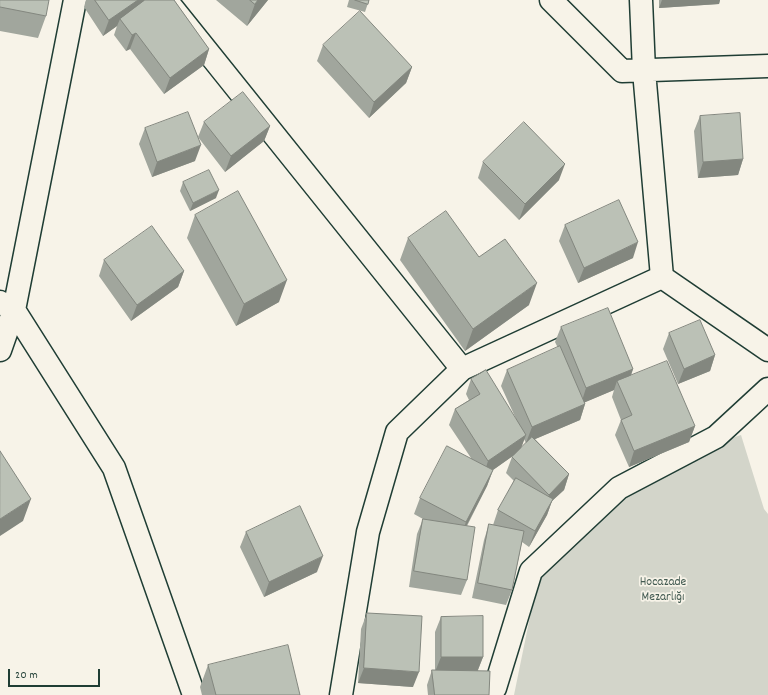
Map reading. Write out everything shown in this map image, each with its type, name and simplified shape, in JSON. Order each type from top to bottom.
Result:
[{"type":"street","points":[[0,350],[7,306],[75,0]]},
{"type":"street","points":[[166,0],[462,369]]},
{"type":"street","points":[[551,0],[622,72],[768,66]]},
{"type":"street","points":[[641,0],[644,70],[662,277]]},
{"type":"street","points":[[340,695],[368,532],[397,432],[462,369],[662,277]]},
{"type":"street","points":[[662,277],[768,350]]},
{"type":"street","points":[[7,306],[114,468],[194,695]]},
{"type":"street","points":[[495,688],[531,571],[619,488],[716,437],[768,390]]},
{"type":"green space","name":"Hocazade Mezarlığı","points":[[741,435],[764,509],[768,514],[768,695],[514,695],[541,563],[640,469]]},
{"type":"building","points":[[0,0],[49,0],[46,16],[0,7]]},
{"type":"building","points":[[95,0],[138,0],[109,20]]},
{"type":"building","points":[[145,0],[174,0],[209,49],[170,78],[136,33],[132,35],[120,19]]},
{"type":"building","points":[[250,0],[258,0],[255,4]]},
{"type":"building","points":[[355,0],[369,0],[368,4]]},
{"type":"building","points":[[360,11],[412,67],[374,102],[323,45]]},
{"type":"building","points":[[243,92],[270,126],[231,156],[204,122]]},
{"type":"building","points":[[188,112],[201,145],[157,162],[145,128]]},
{"type":"building","points":[[740,113],[743,159],[703,162],[700,116]]},
{"type":"building","points":[[524,122],[565,164],[525,204],[483,162]]},
{"type":"building","points":[[209,170],[219,190],[193,203],[183,182]]},
{"type":"building","points":[[238,191],[287,280],[244,304],[195,215]]},
{"type":"building","points":[[619,200],[638,242],[584,268],[565,225]]},
{"type":"building","points":[[446,211],[479,257],[505,239],[537,283],[473,329],[408,238]]},
{"type":"building","points":[[152,226],[184,271],[137,305],[104,260]]},
{"type":"building","points":[[608,308],[633,369],[586,388],[561,327]]},
{"type":"building","points":[[700,320],[715,355],[684,369],[669,333]]},
{"type":"building","points":[[560,346],[585,404],[532,427],[507,370]]},
{"type":"building","points":[[667,361],[695,426],[634,451],[621,420],[632,415],[617,381]]},
{"type":"building","points":[[486,370],[526,435],[488,461],[455,409],[480,394],[471,379]]},
{"type":"building","points":[[532,437],[569,474],[549,495],[512,457]]},
{"type":"building","points":[[447,446],[493,470],[466,522],[420,498]]},
{"type":"building","points":[[0,451],[31,499],[0,519]]},
{"type":"building","points":[[516,478],[553,499],[535,531],[498,510]]},
{"type":"building","points":[[300,506],[323,556],[269,582],[246,532]]},
{"type":"building","points":[[423,519],[475,527],[467,580],[414,571]]},
{"type":"building","points":[[489,524],[524,531],[512,590],[478,583]]},
{"type":"building","points":[[367,613],[422,616],[419,672],[364,668]]},
{"type":"building","points":[[483,616],[483,657],[441,657],[441,617]]},
{"type":"building","points":[[288,645],[300,695],[216,695],[208,665]]},
{"type":"building","points":[[432,670],[490,671],[489,695],[435,695]]}]
